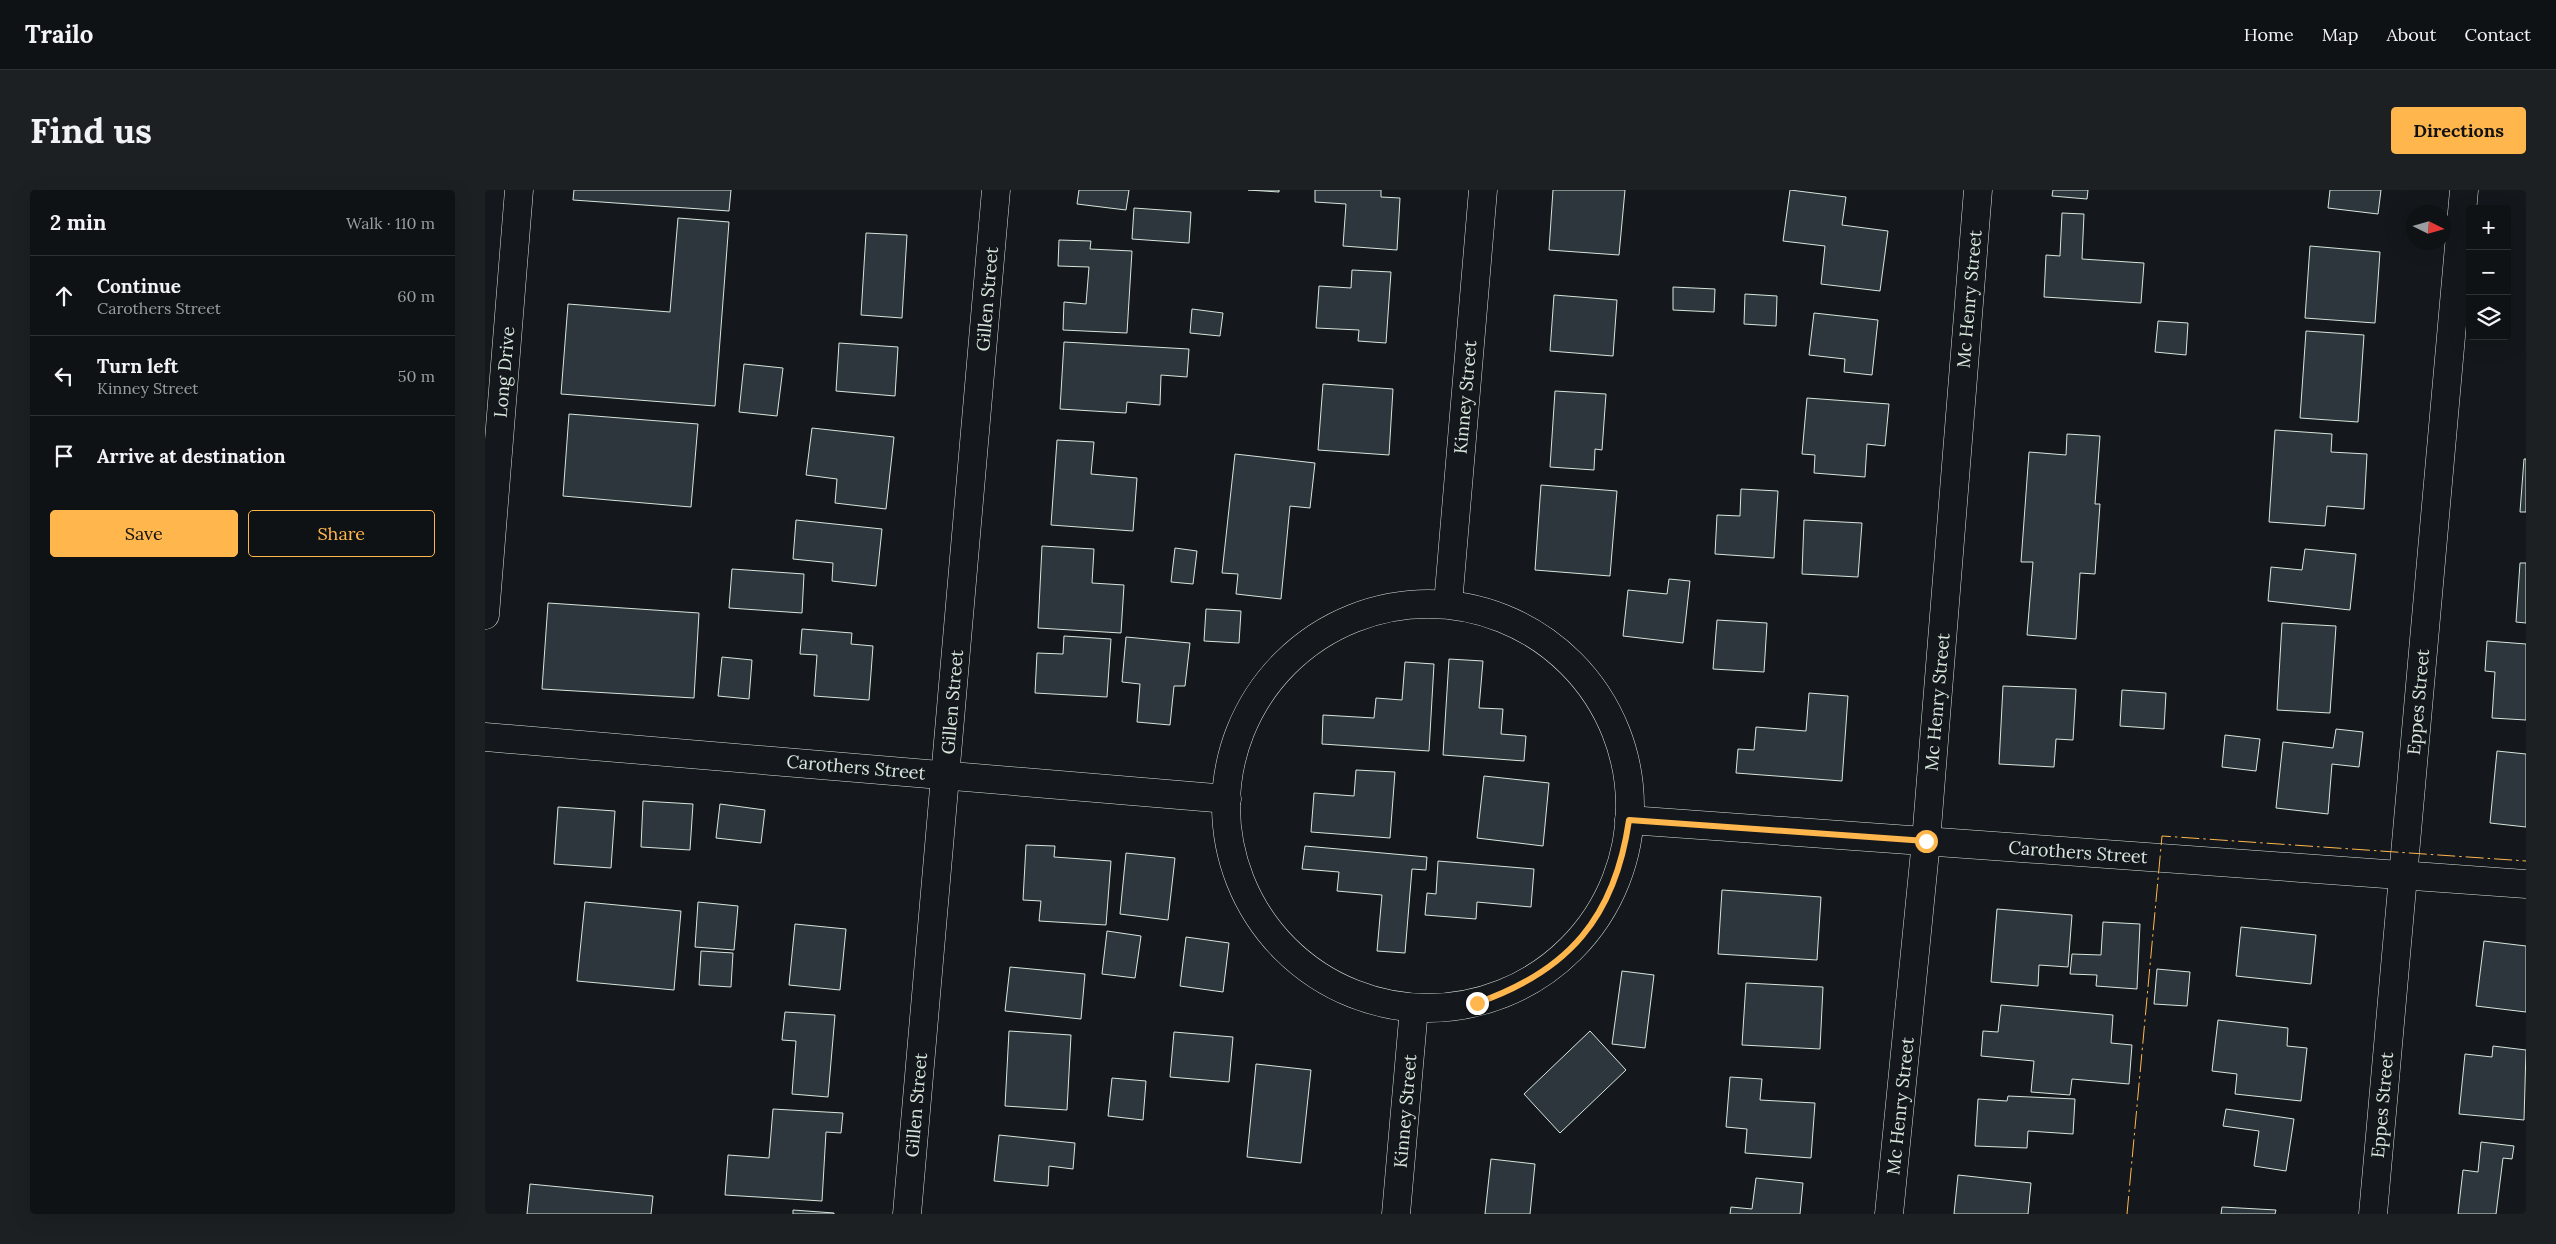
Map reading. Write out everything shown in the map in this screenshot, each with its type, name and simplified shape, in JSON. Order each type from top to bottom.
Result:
[{"type":"street","name":"Long Drive","points":[[485,615],[519,190]]},
{"type":"street","name":"Gillen Street","points":[[907,1214],[996,190]]},
{"type":"street","name":"Kinney Street","points":[[1447,604],[1483,190]]},
{"type":"street","name":"Mc Henry Street","points":[[1889,1214],[1926,841],[1978,190]]},
{"type":"street","name":"Eppes Street","points":[[2373,1214],[2464,190]]},
{"type":"street","points":[[1415,604],[1447,604],[1495,615],[1517,624],[1557,650],[1585,678],[1602,704],[1621,748],[1627,772],[1629,820],[1625,851],[1612,889],[1601,910],[1583,936],[1560,959],[1535,978],[1507,992],[1477,1003],[1446,1008],[1414,1008],[1383,1004],[1354,995],[1326,981],[1300,963],[1278,942],[1252,904],[1234,861],[1228,830],[1227,799],[1230,766],[1240,734],[1254,705],[1273,678],[1295,654],[1322,634],[1351,619],[1383,609],[1415,604]]},
{"type":"street","name":"Carothers Street","points":[[485,737],[946,774],[1227,799]]},
{"type":"street","name":"Carothers Street","points":[[1629,820],[2526,884]]},
{"type":"street","name":"Kinney Street","points":[[1396,1214],[1414,1008]]},
{"type":"building","points":[[574,190],[731,190],[729,211],[573,200]]},
{"type":"building","points":[[1079,190],[1129,190],[1126,210],[1077,204]]},
{"type":"building","points":[[1248,190],[1279,190],[1279,192]]},
{"type":"building","points":[[1315,190],[1381,190],[1381,197],[1400,198],[1397,250],[1343,246],[1346,204],[1315,202]]},
{"type":"building","points":[[1553,190],[1625,190],[1619,255],[1549,250]]},
{"type":"building","points":[[1790,190],[1846,197],[1842,225],[1888,231],[1880,291],[1821,284],[1825,246],[1783,241]]},
{"type":"building","points":[[2053,190],[2088,190],[2087,199],[2052,196]]},
{"type":"building","points":[[2330,190],[2381,190],[2378,214],[2328,208]]},
{"type":"building","points":[[1134,208],[1191,212],[1189,243],[1132,239]]},
{"type":"building","points":[[2062,213],[2084,214],[2082,259],[2144,263],[2141,303],[2044,297],[2046,255],[2060,256]]},
{"type":"building","points":[[678,218],[729,222],[715,406],[561,394],[568,304],[670,312]]},
{"type":"building","points":[[866,233],[907,235],[902,318],[861,315]]},
{"type":"building","points":[[1059,240],[1091,241],[1090,249],[1132,251],[1127,333],[1063,330],[1064,302],[1086,304],[1089,267],[1058,266]]},
{"type":"building","points":[[2310,246],[2380,252],[2375,323],[2305,318]]},
{"type":"building","points":[[1352,270],[1391,272],[1386,343],[1358,341],[1359,330],[1316,328],[1319,286],[1351,288]]},
{"type":"building","points":[[1673,287],[1715,289],[1714,312],[1673,310]]},
{"type":"building","points":[[1745,294],[1777,296],[1776,326],[1744,324]]},
{"type":"building","points":[[1554,295],[1617,300],[1613,356],[1550,351]]},
{"type":"building","points":[[1192,309],[1223,313],[1220,336],[1190,333]]},
{"type":"building","points":[[1814,313],[1878,320],[1872,375],[1844,372],[1845,359],[1809,355]]},
{"type":"building","points":[[2158,321],[2188,323],[2186,355],[2155,352]]},
{"type":"building","points":[[2306,331],[2364,335],[2358,422],[2300,418]]},
{"type":"building","points":[[1064,342],[1189,349],[1187,377],[1161,375],[1160,405],[1127,402],[1126,413],[1060,409]]},
{"type":"building","points":[[839,343],[898,347],[895,396],[836,391]]},
{"type":"building","points":[[744,364],[783,368],[777,416],[739,412]]},
{"type":"building","points":[[1323,384],[1393,389],[1389,455],[1318,450]]},
{"type":"building","points":[[1555,391],[1606,394],[1602,450],[1595,449],[1594,470],[1550,467]]},
{"type":"building","points":[[1807,398],[1889,404],[1885,446],[1867,444],[1865,477],[1814,473],[1815,455],[1802,454]]},
{"type":"building","points":[[569,414],[698,424],[691,507],[563,496]]},
{"type":"building","points":[[812,428],[894,437],[886,509],[835,503],[837,479],[806,475]]},
{"type":"building","points":[[2275,430],[2332,434],[2331,452],[2367,454],[2364,509],[2327,506],[2325,526],[2269,522]]},
{"type":"building","points":[[2067,434],[2100,436],[2095,504],[2100,504],[2095,574],[2080,573],[2076,639],[2027,635],[2033,562],[2021,562],[2029,452],[2066,455]]},
{"type":"building","points":[[1057,440],[1094,442],[1091,474],[1137,478],[1133,531],[1051,525]]},
{"type":"building","points":[[1235,454],[1315,463],[1310,508],[1290,506],[1281,599],[1236,594],[1238,574],[1222,573]]},
{"type":"building","points":[[2524,459],[2526,459],[2526,512],[2520,512]]},
{"type":"building","points":[[1541,485],[1617,491],[1610,576],[1535,570]]},
{"type":"building","points":[[1741,489],[1778,491],[1774,558],[1715,554],[1717,515],[1740,516]]},
{"type":"building","points":[[796,520],[882,529],[876,586],[832,581],[833,563],[793,559]]},
{"type":"building","points":[[1804,520],[1862,523],[1858,577],[1802,574]]},
{"type":"building","points":[[1042,546],[1094,549],[1092,583],[1124,585],[1121,633],[1038,628]]},
{"type":"building","points":[[1175,548],[1197,551],[1193,584],[1171,582]]},
{"type":"building","points":[[2305,549],[2356,554],[2350,610],[2268,601],[2271,567],[2302,570]]},
{"type":"building","points":[[2520,563],[2526,563],[2526,623],[2516,622]]},
{"type":"building","points":[[732,569],[804,574],[802,613],[729,608]]},
{"type":"building","points":[[1669,579],[1690,581],[1683,643],[1623,636],[1628,590],[1667,594]]},
{"type":"building","points":[[548,603],[699,613],[694,698],[542,689]]},
{"type":"building","points":[[1206,609],[1241,611],[1239,643],[1204,641]]},
{"type":"building","points":[[1717,620],[1767,623],[1764,672],[1713,669]]},
{"type":"building","points":[[2282,623],[2336,626],[2330,713],[2277,710]]},
{"type":"building","points":[[802,629],[852,633],[851,644],[873,646],[869,700],[814,696],[817,655],[800,654]]},
{"type":"building","points":[[1064,636],[1111,639],[1107,697],[1035,693],[1037,653],[1063,654]]},
{"type":"building","points":[[1126,637],[1190,643],[1185,686],[1174,686],[1170,725],[1137,722],[1140,684],[1122,682]]},
{"type":"building","points":[[2487,641],[2526,644],[2526,720],[2492,718],[2495,672],[2485,671]]},
{"type":"building","points":[[722,657],[752,660],[749,699],[718,696]]},
{"type":"building","points":[[1449,659],[1483,661],[1479,708],[1503,709],[1501,734],[1526,736],[1524,761],[1443,755]]},
{"type":"building","points":[[1405,662],[1434,664],[1429,751],[1322,744],[1323,715],[1374,718],[1376,698],[1402,700]]},
{"type":"building","points":[[2003,686],[2076,689],[2073,740],[2056,739],[2054,767],[1999,764]]},
{"type":"building","points":[[2122,690],[2166,693],[2164,729],[2120,726]]},
{"type":"building","points":[[1809,693],[1848,696],[1842,781],[1736,773],[1738,749],[1754,750],[1756,727],[1806,731]]},
{"type":"building","points":[[2336,729],[2363,732],[2359,767],[2332,764],[2328,814],[2276,808],[2283,742],[2333,748]]},
{"type":"building","points":[[2225,735],[2260,739],[2256,771],[2222,767]]},
{"type":"building","points":[[2497,751],[2526,754],[2526,827],[2490,823]]},
{"type":"building","points":[[1356,770],[1395,772],[1390,838],[1311,832],[1314,793],[1354,796]]},
{"type":"building","points":[[1484,776],[1549,783],[1543,846],[1477,838]]},
{"type":"building","points":[[643,801],[693,804],[690,850],[641,847]]},
{"type":"building","points":[[720,804],[765,810],[761,843],[716,838]]},
{"type":"building","points":[[558,807],[615,811],[611,868],[554,864]]},
{"type":"building","points":[[1026,845],[1055,846],[1054,857],[1111,861],[1106,925],[1039,921],[1041,901],[1023,900]]},
{"type":"building","points":[[1305,846],[1427,857],[1426,870],[1412,869],[1405,953],[1377,951],[1382,895],[1337,891],[1339,872],[1302,869]]},
{"type":"building","points":[[1126,853],[1175,858],[1168,920],[1120,914]]},
{"type":"building","points":[[1438,861],[1534,869],[1531,907],[1477,902],[1476,919],[1425,915],[1427,893],[1436,894]]},
{"type":"building","points":[[1722,890],[1821,897],[1817,960],[1718,954]]},
{"type":"building","points":[[585,902],[681,911],[674,990],[577,981]]},
{"type":"building","points":[[698,902],[738,906],[734,950],[695,947]]},
{"type":"building","points":[[1997,909],[2072,915],[2068,967],[2039,965],[2038,986],[1991,982]]},
{"type":"building","points":[[2103,922],[2140,924],[2137,989],[2096,986],[2097,975],[2070,974],[2072,954],[2101,955]]},
{"type":"building","points":[[795,924],[846,929],[840,990],[789,985]]},
{"type":"building","points":[[2241,927],[2316,935],[2311,984],[2236,976]]},
{"type":"building","points":[[1107,931],[1141,936],[1135,978],[1102,974]]},
{"type":"building","points":[[1186,937],[1229,943],[1223,992],[1180,986]]},
{"type":"building","points":[[2484,941],[2526,946],[2526,1012],[2476,1006]]},
{"type":"building","points":[[701,951],[733,953],[731,987],[699,985]]},
{"type":"building","points":[[1010,967],[1085,974],[1081,1019],[1005,1011]]},
{"type":"building","points":[[2157,969],[2190,972],[2187,1006],[2154,1004]]},
{"type":"building","points":[[1622,971],[1654,975],[1645,1048],[1612,1044]]},
{"type":"building","points":[[1746,983],[1823,987],[1820,1049],[1742,1045]]},
{"type":"building","points":[[2001,1005],[2113,1015],[2111,1043],[2132,1045],[2129,1084],[2072,1079],[2070,1095],[2031,1092],[2034,1061],[1981,1056],[1983,1031],[1998,1032]]},
{"type":"building","points":[[785,1012],[835,1015],[828,1097],[792,1094],[796,1041],[782,1040]]},
{"type":"building","points":[[2218,1020],[2288,1028],[2287,1046],[2307,1048],[2301,1101],[2235,1094],[2237,1074],[2212,1071]]},
{"type":"building","points":[[1009,1031],[1071,1035],[1067,1110],[1005,1106]]},
{"type":"building","points":[[1590,1031],[1626,1070],[1560,1133],[1524,1094]]},
{"type":"building","points":[[1174,1032],[1233,1037],[1229,1082],[1170,1077]]},
{"type":"building","points":[[2493,1046],[2526,1050],[2524,1120],[2459,1114],[2465,1054],[2492,1057]]},
{"type":"building","points":[[1256,1064],[1311,1070],[1301,1163],[1247,1157]]},
{"type":"building","points":[[1730,1077],[1762,1079],[1760,1100],[1815,1103],[1811,1158],[1745,1153],[1747,1129],[1726,1127]]},
{"type":"building","points":[[1112,1078],[1146,1081],[1143,1120],[1108,1116]]},
{"type":"building","points":[[2008,1096],[2075,1099],[2073,1134],[2028,1131],[2027,1148],[1975,1146],[1978,1099],[2007,1101]]},
{"type":"building","points":[[773,1109],[843,1113],[841,1133],[826,1132],[822,1201],[725,1195],[728,1155],[769,1158]]},
{"type":"building","points":[[2226,1109],[2294,1119],[2286,1171],[2254,1166],[2259,1131],[2223,1126]]},
{"type":"building","points":[[999,1135],[1075,1143],[1073,1169],[1049,1166],[1048,1186],[994,1181]]},
{"type":"building","points":[[2481,1142],[2514,1146],[2512,1159],[2503,1158],[2496,1214],[2458,1214],[2463,1170],[2478,1172]]},
{"type":"building","points":[[1491,1159],[1535,1164],[1530,1214],[1485,1214]]},
{"type":"building","points":[[1958,1175],[2031,1183],[2028,1214],[1954,1214]]},
{"type":"building","points":[[1756,1178],[1803,1183],[1800,1214],[1730,1214],[1731,1207],[1752,1209]]},
{"type":"building","points":[[530,1184],[653,1196],[651,1214],[527,1214]]},
{"type":"building","points":[[2222,1207],[2276,1210],[2275,1214],[2221,1214]]},
{"type":"building","points":[[793,1210],[834,1213],[834,1214],[793,1214]]},
{"type":"power","points":[[2127,1214],[2162,836],[2526,861]]},
{"type":"route","points":[[1477,1003],[1507,992],[1535,978],[1560,959],[1583,936],[1601,910],[1615,882],[1625,851],[1629,820],[1926,841]]}]
